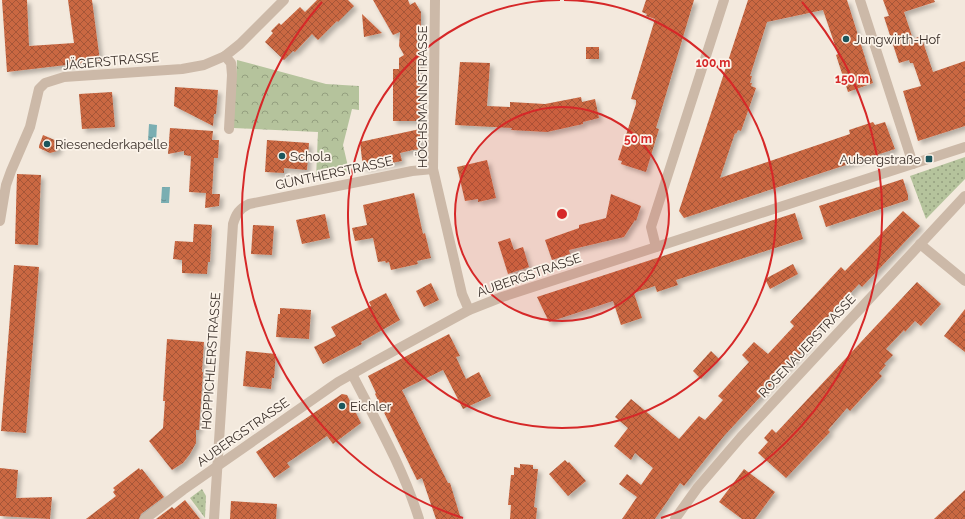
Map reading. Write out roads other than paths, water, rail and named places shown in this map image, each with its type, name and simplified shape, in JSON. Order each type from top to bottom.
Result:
[{"type":"street","name":"JÄGERSTRASSE","points":[[0,221],[6,185],[30,127],[39,88],[45,83],[64,77],[182,69],[204,65],[225,56],[240,44],[284,0]]},
{"type":"street","name":"HÖCHSMANNSTRASSE","points":[[435,0],[433,169],[462,294],[469,310]]},
{"type":"street","points":[[656,247],[651,226],[724,0]]},
{"type":"street","points":[[860,0],[913,164]]},
{"type":"street","points":[[225,56],[231,63],[232,75],[229,129]]},
{"type":"street","name":"AUBERGSTRASSE","points":[[145,519],[217,466],[352,374],[469,310],[502,297],[965,147]]},
{"type":"street","name":"GÜNTHERSTRASSE","points":[[242,208],[249,204],[412,171],[433,169]]},
{"type":"street","name":"ROSENAUERSTRASSE","points":[[675,519],[698,487],[741,437],[965,196]]},
{"type":"street","name":"HOPPICHLERSTRASSE","points":[[214,519],[233,224],[236,214],[242,208]]},
{"type":"street","points":[[920,244],[965,281]]},
{"type":"street","points":[[352,374],[402,474],[414,502],[419,519]]},
{"type":"water","points":[[149,124],[157,125],[156,142],[148,141]]},
{"type":"water","points":[[162,187],[170,187],[169,203],[161,203]]},
{"type":"place","name":"Jungwirth-Hof","points":[[846,39]]},
{"type":"place","name":"Riesenederkapelle","points":[[47,144]]},
{"type":"place","name":"Schola","points":[[282,156]]},
{"type":"place","name":"Aubergstraße","points":[[929,159]]},
{"type":"place","name":"Eichler","points":[[342,406]]}]
